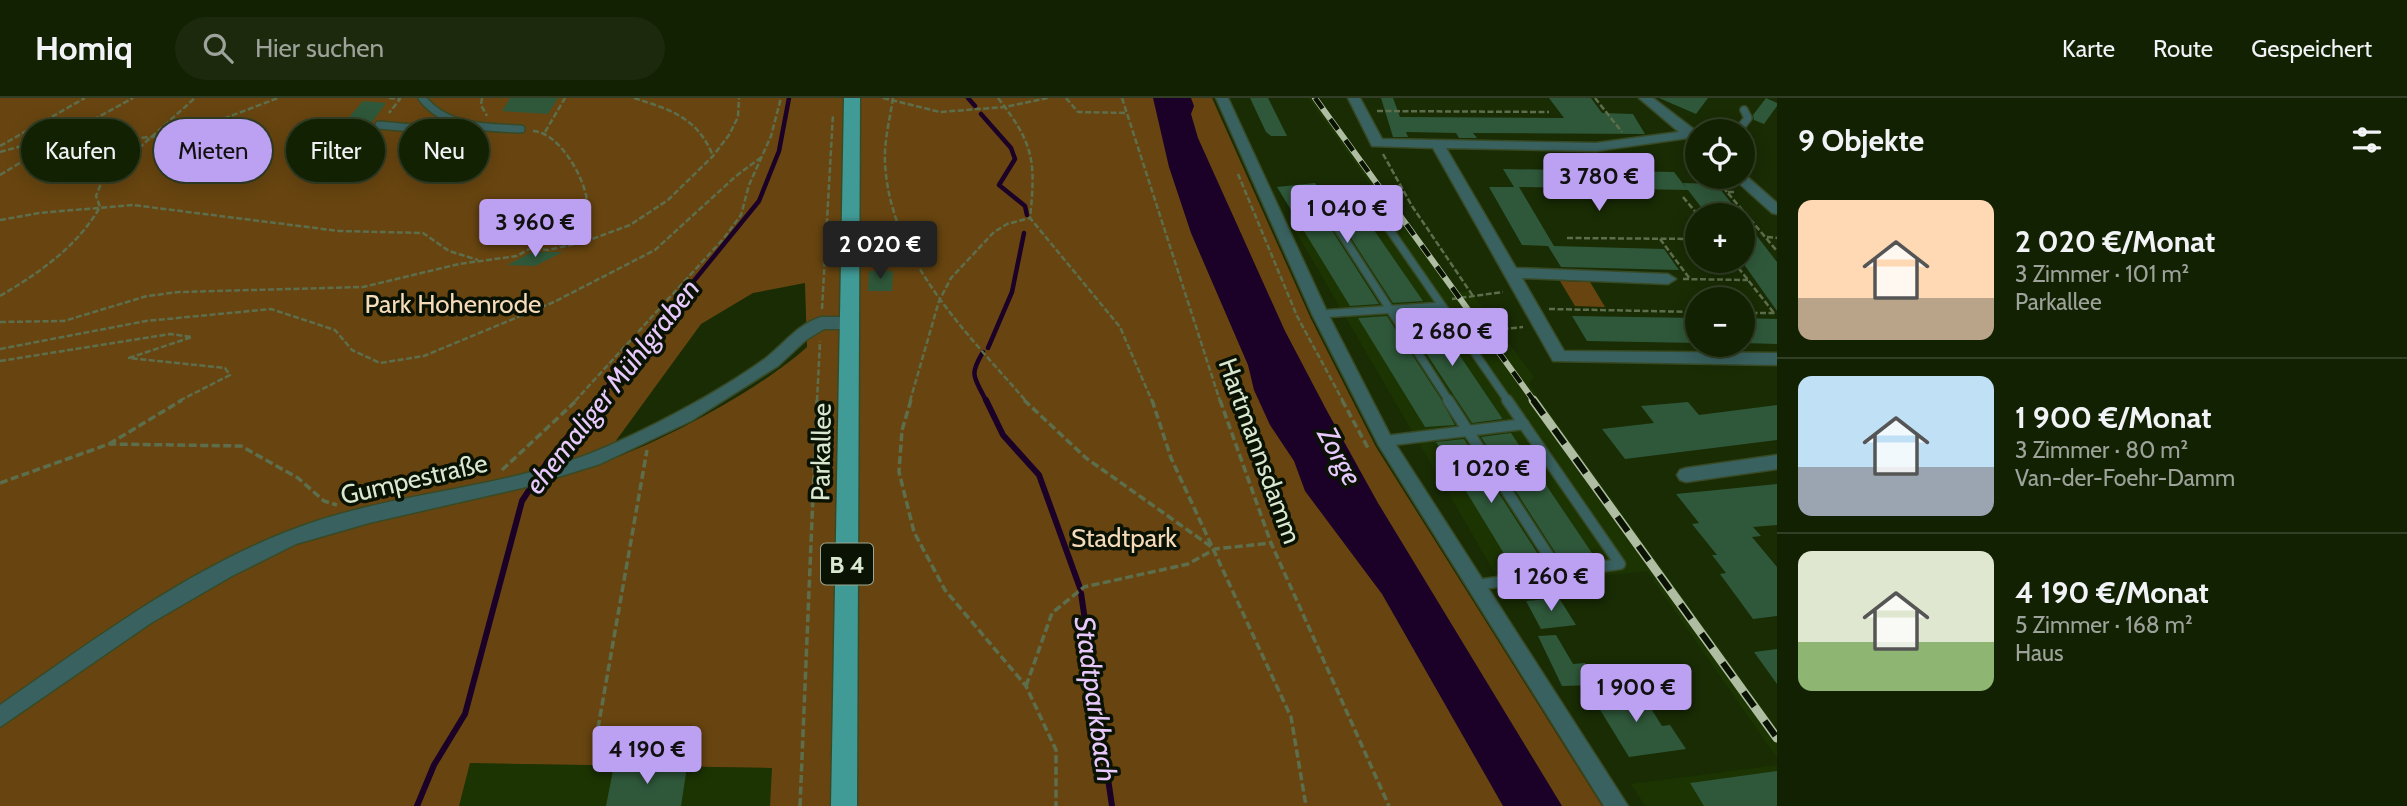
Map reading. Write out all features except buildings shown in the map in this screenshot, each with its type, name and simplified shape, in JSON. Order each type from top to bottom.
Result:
[{"type":"main road","name":"Parkallee","points":[[844,806],[852,98]]},
{"type":"street","points":[[1222,98],[1320,314],[1385,441],[1617,806]]},
{"type":"street","points":[[1354,98],[1377,143],[1596,147],[1685,138]]},
{"type":"street","points":[[1645,98],[1685,130]]},
{"type":"street","points":[[1437,144],[1559,357],[1777,359]]},
{"type":"street","points":[[1753,189],[1777,210]]},
{"type":"street","points":[[1510,273],[1668,279]]},
{"type":"street","points":[[821,323],[851,323]]},
{"type":"street","name":"Gumpestraße","points":[[0,717],[144,617],[225,570],[291,537],[369,515],[526,480],[594,459],[685,416],[772,362],[800,336],[821,323]]},
{"type":"street","points":[[1686,475],[1777,462]]},
{"type":"lane","points":[[422,98],[449,119]]},
{"type":"lane","points":[[1744,110],[1747,119]]},
{"type":"lane","points":[[489,128],[521,129]]},
{"type":"lane","points":[[1380,216],[1620,564],[1477,585]]},
{"type":"lane","points":[[1331,218],[1559,572]]},
{"type":"lane","points":[[1320,314],[1389,310],[1441,303]]},
{"type":"lane","points":[[1385,441],[1524,424]]},
{"type":"path","points":[[0,146],[85,98]]},
{"type":"path","points":[[94,119],[134,98]]},
{"type":"path","points":[[0,296],[41,269],[73,242],[94,220],[100,207],[96,195],[102,181],[195,98]]},
{"type":"path","points":[[140,137],[205,128],[278,98]]},
{"type":"path","points":[[384,119],[400,99],[389,98]]},
{"type":"path","points":[[545,132],[565,98]]},
{"type":"path","points":[[634,98],[669,109],[693,122],[708,138],[713,156]]},
{"type":"path","points":[[0,322],[64,321],[147,296],[179,292],[363,287],[481,261],[517,256],[531,248],[548,250],[607,235],[652,212],[713,156],[738,117],[739,98]]},
{"type":"path","points":[[488,488],[502,470],[590,387],[724,238],[741,215],[749,185],[764,156],[780,109],[781,98]]},
{"type":"path","points":[[883,98],[940,112],[1005,107],[1048,98]]},
{"type":"path","points":[[998,98],[1029,140],[1035,172],[1030,218],[1120,327],[1148,388],[1171,458],[1291,717],[1306,806]]},
{"type":"path","points":[[1066,98],[1078,112],[1127,113]]},
{"type":"path","name":"Hartmannsdamm","points":[[1122,98],[1234,443],[1271,543],[1389,806]]},
{"type":"path","points":[[1595,98],[1630,142]]},
{"type":"path","points":[[893,99],[886,136],[886,170],[897,219],[906,243],[939,301],[973,337],[1014,390],[1092,464],[1215,549]]},
{"type":"path","points":[[800,806],[833,111]]},
{"type":"path","points":[[1361,111],[1549,112]]},
{"type":"path","points":[[521,129],[545,132],[575,167],[588,209],[581,230],[563,247]]},
{"type":"path","points":[[1377,143],[1412,206],[1473,296]]},
{"type":"path","points":[[0,152],[21,147]]},
{"type":"path","points":[[0,349],[77,337],[146,321],[271,309],[335,330],[352,350],[380,363],[424,356],[554,302],[655,250],[736,176],[764,156]]},
{"type":"path","points":[[0,175],[21,162]]},
{"type":"path","points":[[1724,189],[1777,251]]},
{"type":"path","points":[[1727,192],[1755,191]]},
{"type":"path","points":[[1683,197],[1688,203]]},
{"type":"path","points":[[0,220],[133,205],[339,231],[423,233],[449,251],[481,261]]},
{"type":"path","points":[[1030,218],[1007,224],[994,232],[951,278],[939,301],[902,430],[899,472],[914,532],[945,590],[1026,686],[1056,750],[1056,806]]},
{"type":"path","points":[[1765,237],[1777,238]]},
{"type":"path","points":[[1567,238],[1685,239]]},
{"type":"path","points":[[1660,239],[1690,279]]},
{"type":"path","points":[[860,253],[906,243]]},
{"type":"path","points":[[1742,273],[1776,313]]},
{"type":"path","points":[[1668,279],[1748,280]]},
{"type":"path","points":[[1441,303],[1519,289]]},
{"type":"path","points":[[1530,309],[1685,312]]},
{"type":"path","points":[[1755,313],[1776,313]]},
{"type":"path","points":[[1494,330],[1540,326]]},
{"type":"path","points":[[0,361],[170,334],[192,337],[129,358],[225,368],[230,375],[174,404],[109,444],[0,482]]},
{"type":"path","points":[[598,727],[649,433]]},
{"type":"path","points":[[109,444],[241,446],[298,478],[324,501],[369,515]]},
{"type":"path","points":[[1026,686],[1052,613],[1084,587],[1188,564],[1215,549],[1271,543]]},
{"type":"shaded area","points":[[1308,98],[1319,98],[1458,291],[1471,292],[1534,377],[1529,384],[1777,728],[1777,758],[1647,571],[1503,587],[1289,220],[1390,212]]},
{"type":"shaded area","points":[[469,763],[773,768],[770,806],[459,806]]},
{"type":"shaded area","points":[[1777,765],[1777,806],[1645,806],[1631,784]]},
{"type":"green space","points":[[0,98],[1212,98],[1311,319],[1376,447],[1602,806],[770,806],[772,768],[470,763],[459,806],[0,806]],"holes":[[[805,283],[807,347],[787,364],[736,398],[680,429],[599,464],[701,324],[753,293]]]},
{"type":"green space","points":[[1560,281],[1590,282],[1605,307],[1575,306]]},
{"type":"water","name":"Zorge","points":[[1153,98],[1191,98],[1194,106],[1191,114],[1198,138],[1285,331],[1378,503],[1562,806],[1503,806],[1382,594],[1305,491],[1294,461],[1270,425],[1254,390],[1248,365],[1191,233],[1169,167]]},
{"type":"waterway","name":"ehemaliger Mühlgraben","points":[[596,401],[759,201],[779,151],[789,98]]},
{"type":"waterway","name":"Stadtparkbach","points":[[968,98],[975,106]]},
{"type":"waterway","name":"Stadtparkbach","points":[[981,114],[1011,148],[1015,159],[999,185],[1025,206],[1027,215]]},
{"type":"waterway","name":"Stadtparkbach","points":[[988,348],[1012,292],[1024,233]]},
{"type":"waterway","name":"Stadtparkbach","points":[[983,352],[974,372],[986,401]]},
{"type":"waterway","name":"ehemaliger Mühlgraben","points":[[417,806],[434,765],[465,714],[522,501],[548,461],[598,400]]},
{"type":"waterway","name":"Stadtparkbach","points":[[986,400],[1003,435],[1039,475],[1080,588]]},
{"type":"waterway","name":"Stadtparkbach","points":[[1081,593],[1112,806]]},
{"type":"railway","points":[[1315,98],[1534,401]]},
{"type":"railway","points":[[1533,400],[1777,738]]},
{"type":"park label","name":"Park Hohenrode","points":[[453,304]]},
{"type":"park label","name":"Stadtpark","points":[[1124,538]]}]
